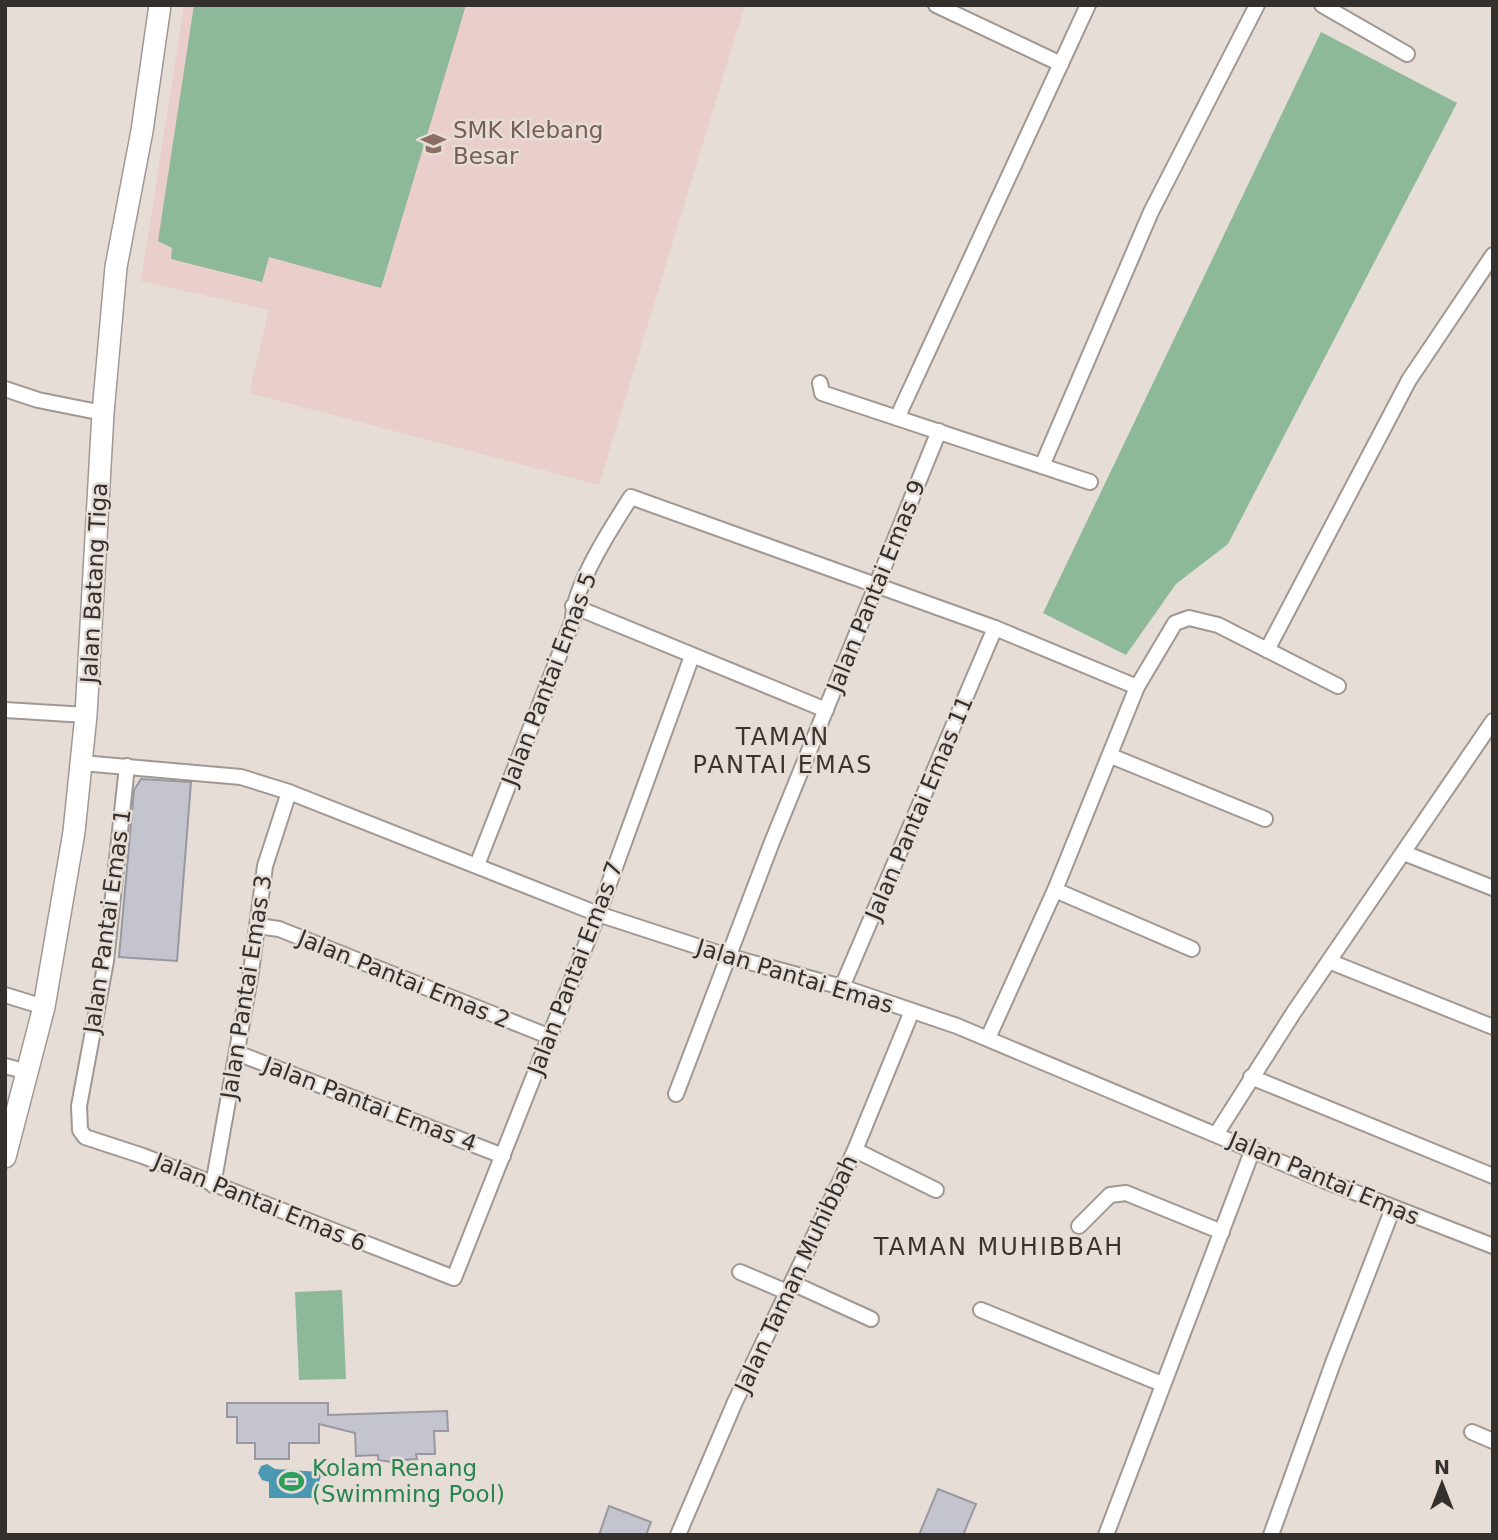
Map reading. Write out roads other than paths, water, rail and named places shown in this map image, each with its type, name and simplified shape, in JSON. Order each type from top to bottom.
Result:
[{"type":"main road","name":"Jalan Batang Tiga","points":[[5,1157],[44,1007],[82,763],[103,413],[116,267],[142,131],[160,5]]},
{"type":"street","points":[[936,5],[1061,64]]},
{"type":"street","points":[[898,416],[1088,5]]},
{"type":"street","points":[[1042,466],[1151,212],[1257,5]]},
{"type":"street","points":[[1322,5],[1407,54]]},
{"type":"street","points":[[1267,650],[1409,380],[1493,255]]},
{"type":"street","points":[[820,383],[822,393],[898,416],[1090,482]]},
{"type":"street","points":[[5,389],[103,413]]},
{"type":"street","name":"Jalan Pantai Emas 9","points":[[677,1094],[727,956],[939,430]]},
{"type":"street","name":"Jalan Pantai Emas 5","points":[[477,865],[573,620],[573,606],[605,537],[631,497],[875,586]]},
{"type":"street","points":[[875,586],[995,628],[1138,687]]},
{"type":"street","points":[[573,606],[826,710]]},
{"type":"street","points":[[988,1038],[1055,890],[1138,687],[1166,633],[1174,624],[1189,618],[1218,625],[1338,686]]},
{"type":"street","name":"Jalan Pantai Emas 11","points":[[842,988],[995,628]]},
{"type":"street","name":"Jalan Pantai Emas 7","points":[[454,1278],[598,914],[692,656]]},
{"type":"street","points":[[5,710],[86,715]]},
{"type":"street","points":[[1217,1133],[1251,1077],[1404,853],[1488,739],[1493,721]]},
{"type":"street","points":[[1111,756],[1265,819]]},
{"type":"street","name":"Jalan Pantai Emas","points":[[82,763],[242,777],[289,792],[598,914],[727,956],[842,988],[988,1038],[1393,1208],[1493,1246]]},
{"type":"street","name":"Jalan Pantai Emas 1","points":[[78,1116],[106,961],[127,766]]},
{"type":"street","name":"Jalan Pantai Emas 3","points":[[213,1185],[258,926],[265,866],[289,792]]},
{"type":"street","points":[[1404,853],[1493,888]]},
{"type":"street","points":[[1055,890],[1192,949]]},
{"type":"street","name":"Jalan Pantai Emas 2","points":[[258,926],[279,929],[548,1036]]},
{"type":"street","points":[[1331,962],[1493,1027]]},
{"type":"street","points":[[5,995],[44,1007]]},
{"type":"street","name":"Jalan Taman Muhibbah","points":[[678,1535],[735,1402],[855,1150],[912,1012]]},
{"type":"street","name":"Jalan Pantai Emas 4","points":[[237,1052],[503,1156]]},
{"type":"street","points":[[5,1066],[27,1072]]},
{"type":"street","points":[[1251,1077],[1493,1176]]},
{"type":"street","name":"Jalan Pantai Emas 6","points":[[78,1116],[80,1130],[86,1137],[143,1156],[454,1278]]},
{"type":"street","points":[[1106,1535],[1253,1149]]},
{"type":"street","points":[[855,1150],[936,1190]]},
{"type":"street","points":[[1079,1226],[1110,1195],[1126,1193],[1222,1232]]},
{"type":"street","points":[[1271,1535],[1393,1208]]},
{"type":"street","points":[[740,1272],[871,1319]]},
{"type":"street","points":[[981,1310],[1162,1384]]},
{"type":"street","points":[[1472,1432],[1493,1441]]},
{"type":"water","name":"Kolam Renang (Swimming Pool)","points":[[267,1464],[275,1469],[320,1472],[314,1498],[269,1498],[269,1482],[262,1480],[258,1473],[261,1466]]},
{"type":"place","name":"SMK Klebang Besar","points":[[433,143]]},
{"type":"place","name":"Kolam Renang (Swimming Pool)","points":[[292,1481]]},
{"type":"district","name":"TAMAN PANTAI EMAS","points":[[783,751]]},
{"type":"district","name":"TAMAN MUHIBBAH","points":[[999,1247]]}]
